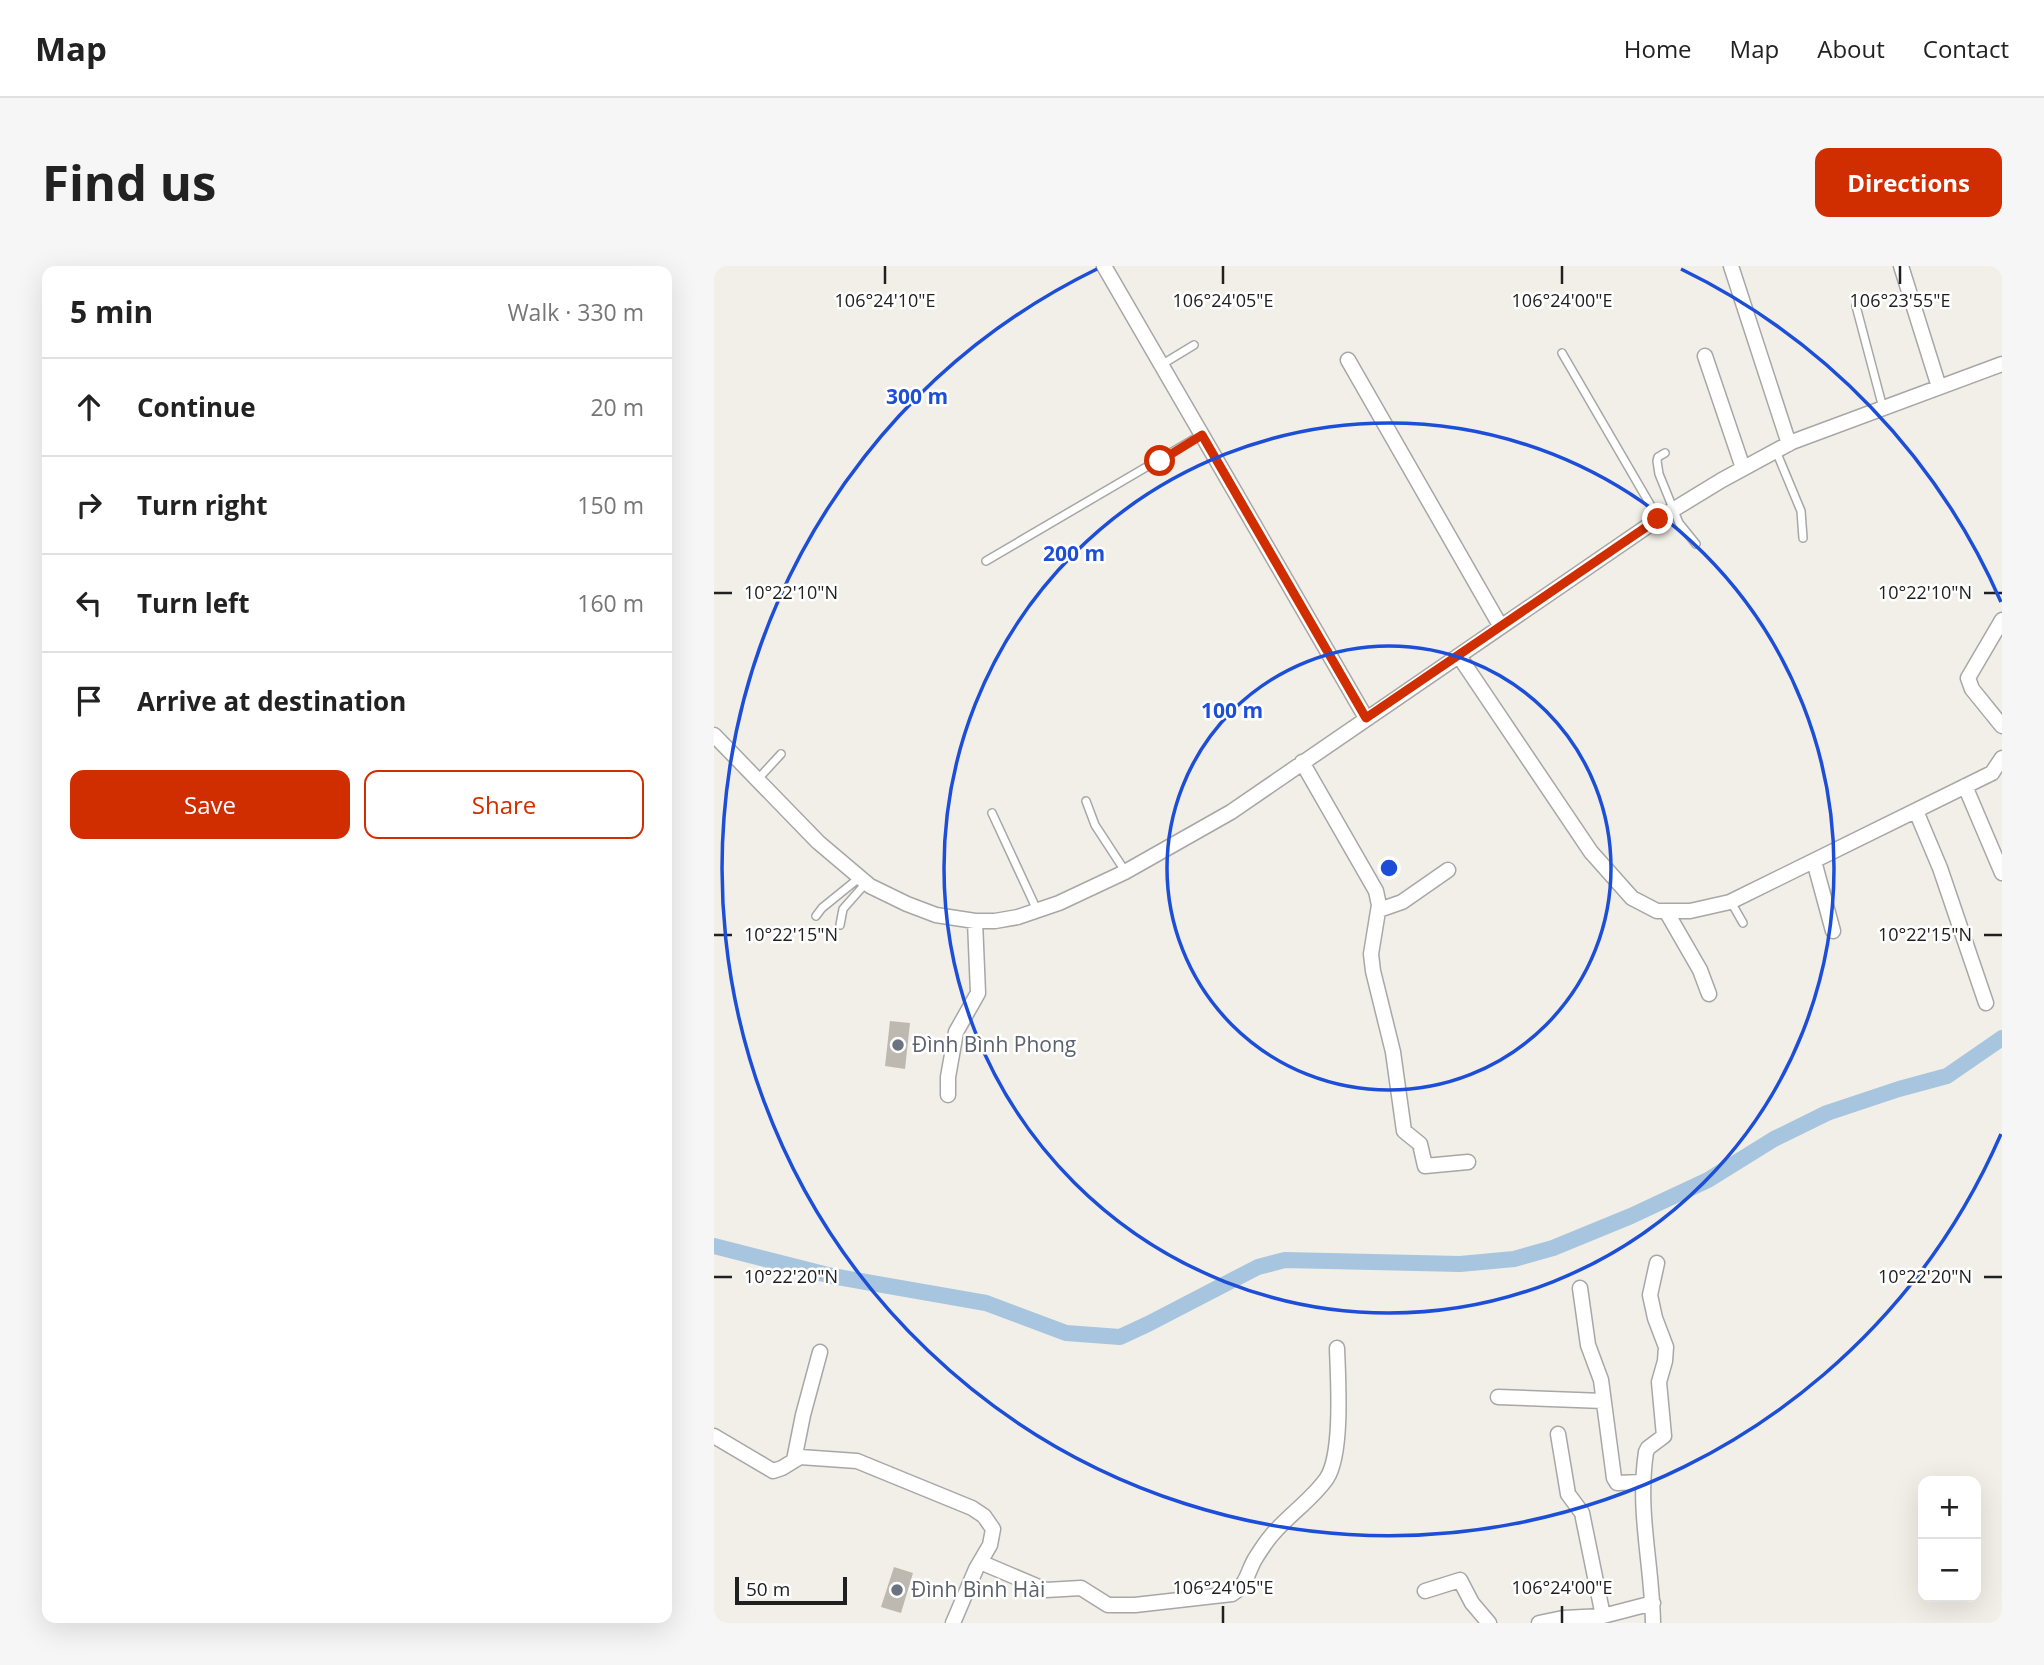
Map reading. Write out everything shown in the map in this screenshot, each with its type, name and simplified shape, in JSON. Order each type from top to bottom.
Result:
[{"type":"street","points":[[1104,266],[1366,718]]},
{"type":"street","points":[[1731,266],[1783,447]]},
{"type":"street","points":[[1901,266],[1939,387]]},
{"type":"street","points":[[1705,356],[1743,468]]},
{"type":"street","points":[[1348,360],[1502,626]]},
{"type":"street","points":[[714,735],[818,842],[863,880],[907,904],[936,915],[975,921],[995,921],[1037,911],[1125,872],[1231,812],[1658,519],[1743,468],[1783,447],[2002,364]]},
{"type":"street","points":[[2002,620],[1968,678],[1972,689],[2002,726]]},
{"type":"street","points":[[1459,656],[1591,852],[1632,898],[1657,911],[1690,911],[1730,902],[1992,773],[2002,758]]},
{"type":"street","points":[[1302,762],[1376,891],[1379,910],[1371,954],[1393,1052],[1404,1131],[1420,1144],[1425,1166],[1468,1162]]},
{"type":"street","points":[[1965,786],[2002,873]]},
{"type":"street","points":[[1916,811],[1940,868],[1986,1003]]},
{"type":"street","points":[[1814,861],[1833,931]]},
{"type":"street","points":[[1379,910],[1402,902],[1448,870]]},
{"type":"street","points":[[1666,911],[1700,970],[1709,994]]},
{"type":"street","points":[[948,1094],[948,1077],[956,1032],[978,993],[975,921]]},
{"type":"street","points":[[1653,1623],[1642,1514],[1642,1482],[1648,1448],[1664,1436],[1658,1382],[1666,1348],[1651,1306],[1650,1294],[1657,1263]]},
{"type":"street","points":[[1580,1288],[1588,1345],[1601,1380],[1615,1482],[1642,1482]]},
{"type":"street","points":[[980,1562],[1046,1590],[1081,1588],[1108,1605],[1135,1605],[1232,1594],[1241,1589],[1254,1560],[1270,1537],[1309,1500],[1329,1475],[1334,1459],[1339,1391],[1336,1348]]},
{"type":"street","points":[[794,1460],[820,1352]]},
{"type":"street","points":[[1497,1397],[1604,1401]]},
{"type":"street","points":[[1558,1434],[1568,1494],[1582,1513],[1604,1616]]},
{"type":"street","points":[[714,1436],[773,1471],[804,1457],[857,1461],[972,1508],[984,1516],[993,1529],[990,1545],[953,1623]]},
{"type":"street","points":[[1425,1591],[1460,1580],[1472,1603],[1489,1623]]},
{"type":"street","points":[[1539,1623],[1563,1618],[1604,1616],[1653,1603]]},
{"type":"lane","points":[[1856,306],[1883,408]]},
{"type":"lane","points":[[1161,366],[1194,345]]},
{"type":"lane","points":[[1562,353],[1658,519]]},
{"type":"lane","points":[[986,561],[1202,435]]},
{"type":"lane","points":[[1783,447],[1801,511],[1803,538]]},
{"type":"lane","points":[[1665,453],[1658,457],[1657,466],[1681,527],[1696,544]]},
{"type":"lane","points":[[757,780],[781,754]]},
{"type":"lane","points":[[1086,802],[1095,825],[1125,872]]},
{"type":"lane","points":[[992,813],[1037,911]]},
{"type":"lane","points":[[816,916],[863,880]]},
{"type":"lane","points":[[840,925],[843,909],[863,880]]},
{"type":"lane","points":[[1730,902],[1743,923]]},
{"type":"building","name":"Đình Bình Phong","points":[[890,1021],[910,1023],[905,1069],[885,1066]]},
{"type":"building","name":"Đình Bình Hài","points":[[894,1567],[913,1573],[901,1613],[881,1607]]},
{"type":"waterway","points":[[714,1246],[832,1276],[986,1303],[1066,1333],[1120,1337],[1258,1267],[1285,1260],[1460,1264],[1514,1259],[1553,1248],[1708,1180],[1774,1139],[1827,1113],[1947,1076],[2002,1038]]},
{"type":"place","name":"Đình Bình Phong","points":[[898,1045]]},
{"type":"place","name":"Đình Bình Hài","points":[[897,1590]]},
{"type":"route","points":[[1160,461],[1202,435],[1366,718],[1658,519]]}]
